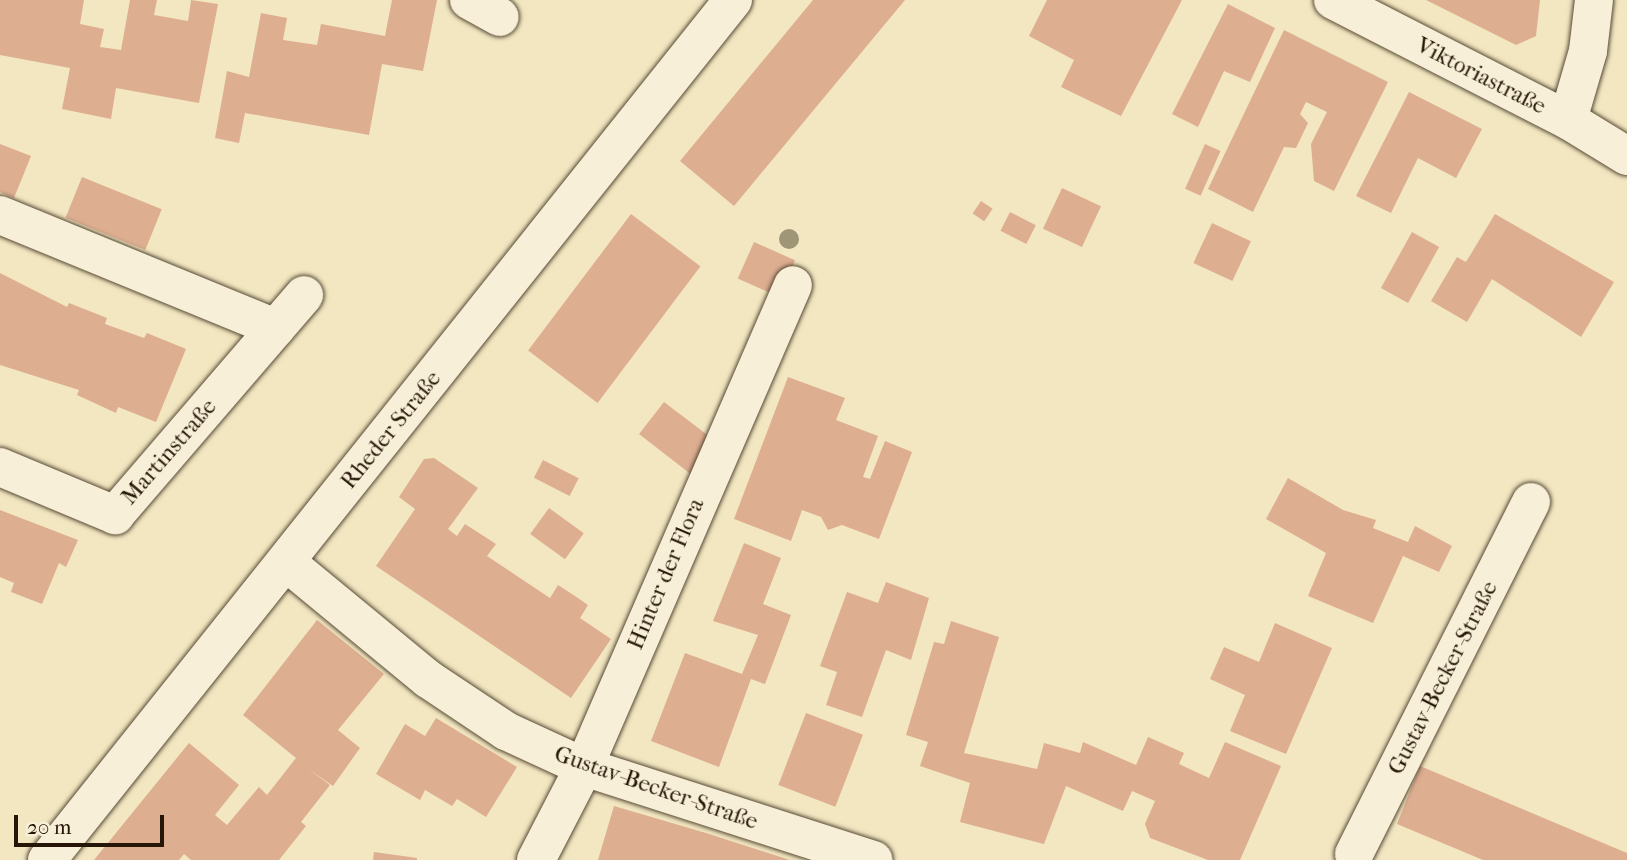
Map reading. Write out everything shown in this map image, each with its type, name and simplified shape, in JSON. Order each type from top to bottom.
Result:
[{"type":"street","name":"Rheder Straße","points":[[47,860],[733,0]]},
{"type":"street","name":"Viktoriastraße","points":[[1333,0],[1568,120],[1627,156]]},
{"type":"street","points":[[1568,120],[1588,51],[1594,0]]},
{"type":"street","points":[[0,215],[276,328]]},
{"type":"street","name":"Hinter der Flora","points":[[536,860],[584,767],[793,285]]},
{"type":"street","name":"Martinstraße","points":[[0,467],[115,515],[304,295]]},
{"type":"street","name":"Gustav-Becker-Straße","points":[[1353,858],[1531,502]]},
{"type":"street","name":"Gustav-Becker-Straße","points":[[286,562],[428,679],[506,731],[584,767],[873,860]]},
{"type":"building","points":[[0,0],[84,0],[80,24],[104,29],[100,47],[121,50],[130,0],[157,0],[154,15],[188,21],[191,0],[218,4],[199,103],[116,88],[111,119],[62,109],[70,68],[0,55]]},
{"type":"building","points":[[392,0],[437,0],[423,71],[382,64],[369,135],[245,113],[239,143],[215,138],[227,71],[249,77],[261,13],[287,18],[283,40],[317,45],[321,24],[385,36]]},
{"type":"building","points":[[813,0],[905,0],[734,206],[680,161]]},
{"type":"building","points":[[1047,0],[1182,0],[1121,116],[1061,87],[1074,60],[1029,36]]},
{"type":"building","points":[[1426,0],[1540,0],[1536,36],[1516,45]]},
{"type":"building","points":[[1228,4],[1275,28],[1250,82],[1224,71],[1198,127],[1172,114]]},
{"type":"building","points":[[1284,30],[1388,82],[1334,191],[1314,181],[1311,144],[1327,112],[1306,102],[1300,114],[1308,123],[1296,148],[1284,147],[1253,212],[1208,189]]},
{"type":"building","points":[[1409,92],[1482,129],[1456,178],[1418,158],[1391,213],[1356,196]]},
{"type":"building","points":[[0,144],[31,156],[14,198],[0,192]]},
{"type":"building","points":[[1205,144],[1221,151],[1201,196],[1185,189]]},
{"type":"building","points":[[82,177],[162,209],[145,250],[66,218]]},
{"type":"building","points":[[1062,188],[1101,206],[1082,247],[1043,229]]},
{"type":"building","points":[[981,201],[993,209],[984,221],[973,213]]},
{"type":"building","points":[[1010,212],[1036,225],[1026,244],[1000,231]]},
{"type":"building","points":[[631,214],[700,266],[598,403],[528,351]]},
{"type":"building","points":[[1495,214],[1614,282],[1581,337],[1492,279],[1467,322],[1431,301],[1457,257],[1466,262]]},
{"type":"building","points":[[1212,223],[1251,241],[1232,281],[1193,263]]},
{"type":"building","points":[[1412,232],[1439,247],[1408,303],[1381,288]]},
{"type":"building","points":[[754,242],[795,260],[779,297],[738,279]]},
{"type":"building","points":[[0,273],[67,307],[69,303],[107,318],[105,324],[144,338],[147,333],[186,349],[156,422],[118,407],[116,413],[77,395],[79,390],[0,365]]},
{"type":"building","points":[[788,377],[845,398],[836,420],[878,436],[863,477],[870,479],[885,441],[912,452],[879,539],[842,525],[828,530],[821,517],[802,510],[791,541],[734,519]]},
{"type":"building","points":[[664,402],[714,440],[697,479],[639,434]]},
{"type":"building","points":[[434,458],[478,488],[448,529],[457,536],[465,524],[496,544],[487,556],[550,598],[558,585],[575,596],[588,605],[580,618],[611,639],[571,698],[376,566],[415,509],[399,497],[424,459]]},
{"type":"building","points":[[543,460],[579,478],[570,496],[534,478]]},
{"type":"building","points":[[1288,478],[1343,510],[1376,520],[1373,528],[1408,542],[1415,526],[1452,546],[1439,572],[1403,556],[1373,623],[1308,596],[1326,553],[1266,519]]},
{"type":"building","points":[[549,508],[584,533],[565,559],[530,534]]},
{"type":"building","points":[[0,510],[78,540],[66,567],[59,563],[42,604],[11,592],[14,583],[0,577]]},
{"type":"building","points":[[744,543],[781,558],[763,604],[791,615],[765,684],[751,679],[719,767],[651,741],[685,653],[742,674],[758,635],[713,621]]},
{"type":"building","points":[[886,582],[929,598],[911,660],[886,650],[862,717],[826,705],[837,672],[820,666],[847,592],[878,603]]},
{"type":"building","points":[[317,620],[384,674],[338,730],[360,748],[333,786],[307,768],[330,785],[301,822],[306,826],[279,860],[191,860],[184,854],[179,860],[94,860],[189,743],[239,785],[215,815],[227,825],[259,787],[267,795],[296,758],[243,715]]},
{"type":"building","points":[[951,621],[999,637],[964,753],[1037,769],[1044,743],[1080,753],[1083,742],[1136,765],[1148,737],[1184,753],[1179,764],[1209,778],[1225,742],[1281,766],[1240,860],[1208,860],[1150,838],[1145,824],[1155,801],[1132,791],[1123,811],[1066,786],[1044,844],[960,822],[970,783],[920,766],[928,742],[906,735],[934,642],[944,644]]},
{"type":"building","points":[[1275,623],[1332,648],[1286,754],[1230,731],[1245,695],[1210,679],[1224,647],[1259,662]]},
{"type":"building","points":[[806,713],[863,735],[835,807],[778,785]]},
{"type":"building","points":[[436,718],[517,767],[486,817],[457,799],[452,806],[425,790],[420,800],[376,774],[405,724],[425,736]]},
{"type":"building","points":[[1420,766],[1627,853],[1627,860],[1483,860],[1397,824]]},
{"type":"building","points":[[614,806],[706,833],[790,860],[598,860]]},
{"type":"building","points":[[374,852],[417,858],[417,860],[373,860]]}]
